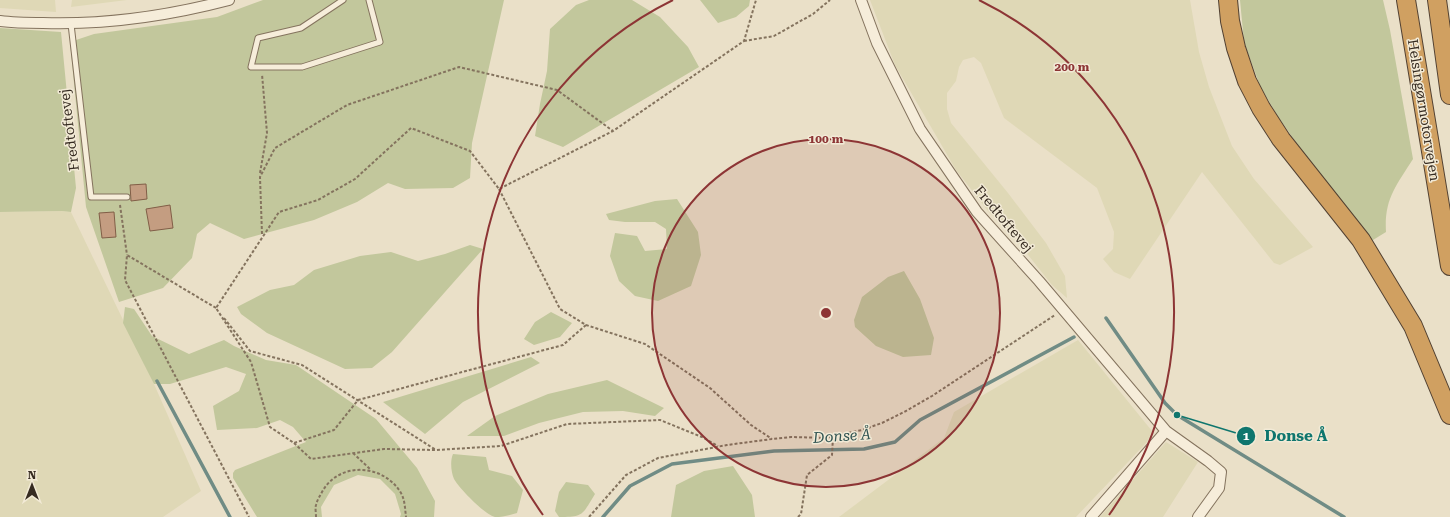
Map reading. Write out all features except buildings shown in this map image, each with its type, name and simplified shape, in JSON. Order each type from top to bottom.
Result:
[{"type":"highway","points":[[1228,0],[1230,21],[1236,48],[1247,81],[1261,108],[1281,139],[1361,240],[1413,326],[1450,415]]},
{"type":"highway","name":"Helsingørmotorvejen","points":[[1406,0],[1450,266]]},
{"type":"highway","name":"Helsingørmotorvejen","points":[[1437,0],[1450,96]]},
{"type":"street","points":[[0,21],[71,24],[126,20],[192,10],[229,0]]},
{"type":"street","name":"Fredtoftevej","points":[[861,0],[877,43],[920,128],[977,212],[1063,309],[1166,431],[1222,472],[1219,488],[1198,517]]},
{"type":"street","points":[[1091,517],[1166,431]]},
{"type":"lane","points":[[343,0],[301,28],[258,38],[251,67],[302,68],[380,42],[369,0]]},
{"type":"lane","name":"Fredtoftevej","points":[[71,24],[91,197],[127,197]]},
{"type":"path","points":[[744,41],[756,0]]},
{"type":"path","points":[[499,189],[613,131],[744,41],[774,36],[813,14],[830,0]]},
{"type":"path","points":[[262,67],[267,133],[260,177],[262,236]]},
{"type":"path","points":[[260,177],[275,148],[346,105],[458,67],[557,90],[613,131]]},
{"type":"path","points":[[216,308],[279,212],[318,200],[355,179],[411,128],[470,151],[499,189],[560,310],[586,325],[645,344],[710,388],[751,425],[772,439]]},
{"type":"path","points":[[119,197],[127,255],[125,280],[248,517]]},
{"type":"path","points":[[127,255],[216,308],[250,351],[302,364],[436,450]]},
{"type":"path","points":[[216,308],[251,362],[270,428],[294,443],[311,459],[384,449],[436,450],[501,446],[567,424],[660,420],[702,437],[719,446]]},
{"type":"path","points":[[589,517],[626,475],[658,458],[719,446],[772,439],[791,437],[833,437],[862,430],[882,423],[932,396],[1063,309]]},
{"type":"path","points":[[294,443],[334,430],[358,400],[563,345],[586,325]]},
{"type":"path","points":[[798,517],[801,514],[807,475],[832,455],[833,437]]},
{"type":"path","points":[[353,453],[372,470],[390,480],[401,494],[405,506],[406,517]]},
{"type":"path","points":[[316,517],[316,505],[325,486],[338,474],[354,469],[372,470]]},
{"type":"shaded area","points":[[0,0],[55,0],[56,12],[0,8]]},
{"type":"shaded area","points":[[72,0],[127,0],[71,7]]},
{"type":"shaded area","points":[[870,0],[1190,0],[1199,52],[1209,87],[1232,146],[1254,179],[1313,247],[1280,265],[1274,263],[1202,172],[1130,279],[1114,272],[1103,259],[1113,249],[1114,232],[1097,188],[1004,118],[981,63],[974,57],[963,60],[959,67],[956,81],[947,93],[947,109],[951,123],[1008,193],[1046,243],[1065,276],[1067,298],[1052,285],[1013,236],[988,211],[956,170],[895,65]]},
{"type":"shaded area","points":[[0,212],[71,212],[154,384],[201,491],[163,517],[0,517]]},
{"type":"shaded area","points":[[1078,340],[1152,431],[1147,442],[1076,517],[839,517],[944,438],[954,412]]},
{"type":"shaded area","points":[[1166,442],[1198,462],[1163,517],[1100,517]]},
{"type":"green space","points":[[263,0],[504,0],[472,143],[470,178],[453,188],[405,189],[388,183],[357,202],[314,220],[244,239],[210,223],[197,234],[192,258],[163,288],[119,302],[86,207],[70,42],[94,34],[217,17]]},
{"type":"green space","points":[[589,0],[632,0],[660,17],[688,47],[699,67],[563,147],[535,136],[547,71],[550,29],[576,5]]},
{"type":"green space","points":[[700,0],[750,0],[749,6],[736,17],[718,23]]},
{"type":"green space","points":[[1240,0],[1383,0],[1390,30],[1413,159],[1392,193],[1387,210],[1386,232],[1373,240],[1366,235],[1324,183],[1277,115],[1260,86],[1244,42]]},
{"type":"green space","points":[[0,28],[61,32],[76,188],[71,212],[0,212]]},
{"type":"green space","points":[[677,199],[698,232],[701,255],[691,286],[658,301],[635,296],[619,281],[610,256],[615,233],[637,236],[645,251],[667,249],[666,229],[655,222],[625,222],[609,220],[606,214],[655,201]]},
{"type":"green space","points":[[470,245],[483,249],[392,352],[372,368],[345,369],[267,333],[241,314],[237,307],[270,290],[294,285],[314,270],[360,256],[391,252],[418,261],[445,254]]},
{"type":"green space","points":[[904,271],[920,299],[934,338],[931,355],[903,357],[876,346],[855,327],[854,320],[862,297],[888,277]]},
{"type":"green space","points":[[125,307],[134,309],[152,336],[189,354],[224,340],[266,360],[296,365],[376,419],[417,468],[435,501],[434,517],[400,517],[401,514],[395,494],[380,479],[358,475],[334,485],[321,507],[322,517],[257,517],[233,478],[233,473],[235,470],[306,442],[293,427],[280,420],[257,428],[217,430],[213,406],[239,391],[246,374],[226,367],[170,384],[154,384],[123,323]]},
{"type":"green space","points":[[551,312],[572,323],[560,337],[534,345],[524,339],[535,322]]},
{"type":"green space","points":[[531,357],[540,363],[463,402],[425,434],[383,402]]},
{"type":"green space","points":[[607,380],[664,408],[655,416],[623,411],[583,412],[539,423],[504,436],[467,436],[495,416],[548,394]]},
{"type":"green space","points":[[453,454],[486,457],[489,470],[512,476],[523,490],[517,513],[495,517],[479,506],[454,479],[451,466]]},
{"type":"green space","points":[[733,466],[752,495],[755,517],[671,517],[676,485],[704,471]]},
{"type":"green space","points":[[566,482],[588,485],[595,494],[582,513],[573,516],[559,517],[555,511],[559,492]]},
{"type":"waterway","name":"Donse Å","points":[[1106,318],[1165,403],[1177,415],[1344,517]]},
{"type":"waterway","name":"Donse Å","points":[[603,517],[630,486],[672,464],[774,451],[864,449],[895,442],[920,420],[1074,337]]},
{"type":"waterway","points":[[157,381],[230,517]]},
{"type":"place","name":"Donse Å","points":[[1177,415]]}]
